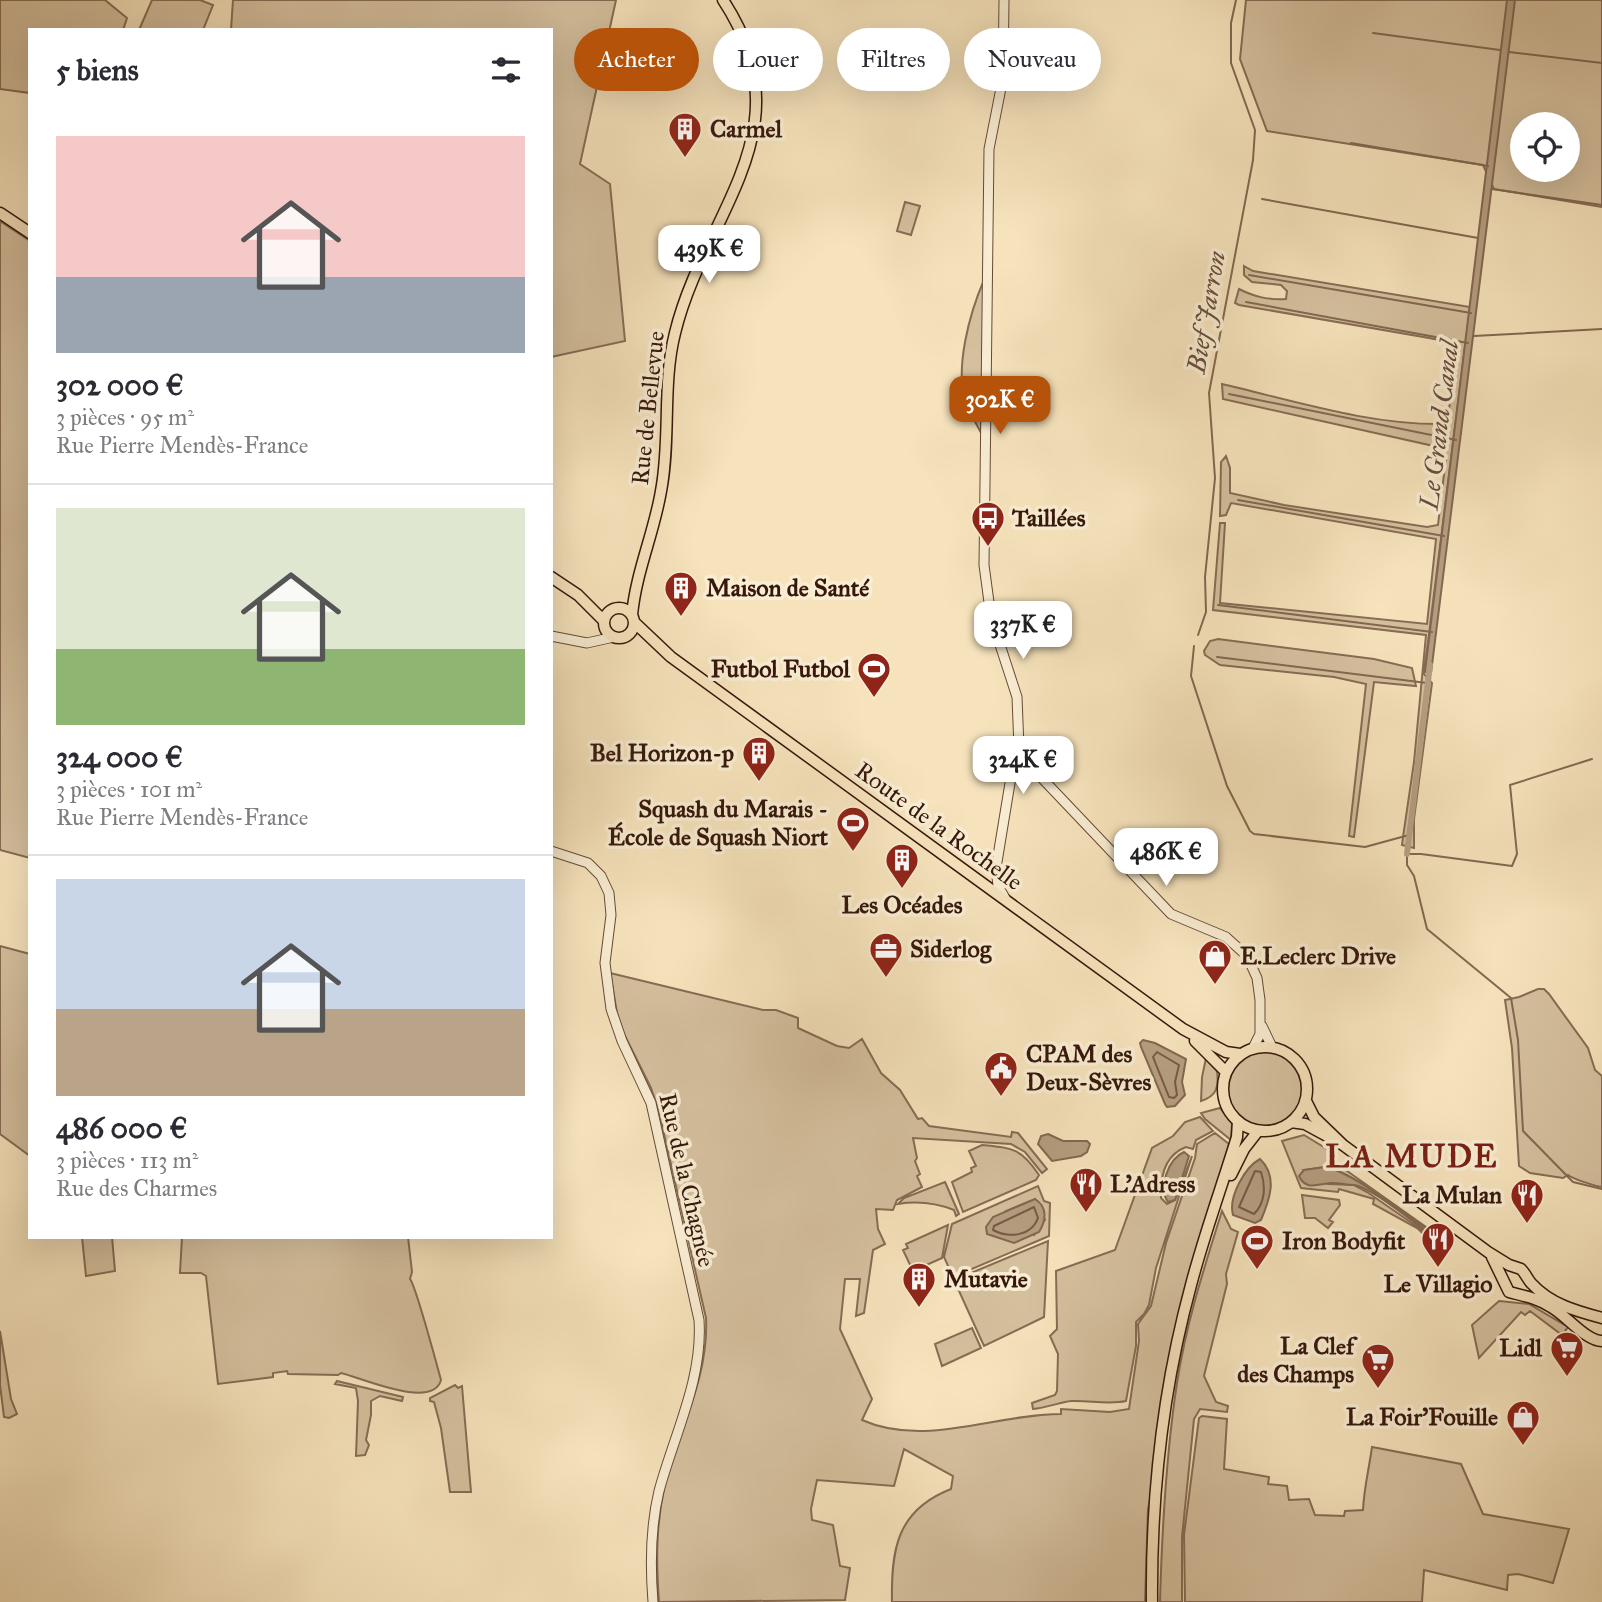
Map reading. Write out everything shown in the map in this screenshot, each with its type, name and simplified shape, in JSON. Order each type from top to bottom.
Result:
[{"type":"main road","name":"Rue de Bellevue","points":[[633,618],[636,587],[661,492],[669,376],[676,329],[687,294],[744,172],[752,142],[756,108],[752,69],[736,21],[723,0]]},
{"type":"main road","points":[[0,213],[28,232]]},
{"type":"main road","points":[[553,578],[578,595],[604,624],[620,637],[632,631],[633,618]]},
{"type":"main road","name":"Rue de Bellevue","points":[[604,624],[616,608],[628,600],[636,587]]},
{"type":"main road","name":"Route de la Rochelle","points":[[578,595],[616,608],[633,618],[671,657]]},
{"type":"main road","name":"Route de la Rochelle","points":[[620,637],[636,638],[671,657],[1183,1029],[1226,1052],[1240,1054]]},
{"type":"main road","name":"Route de la Rochelle","points":[[1183,1029],[1226,1072]]},
{"type":"main road","points":[[1306,1101],[1291,1122],[1278,1129],[1258,1131],[1238,1121],[1230,1112],[1224,1099],[1223,1084],[1226,1072],[1240,1054],[1253,1048],[1272,1047],[1287,1052],[1299,1063],[1306,1077],[1306,1101],[1314,1117],[1343,1145]]},
{"type":"main road","points":[[1154,1602],[1157,1476],[1169,1384],[1191,1284],[1235,1144],[1238,1121]]},
{"type":"main road","points":[[1291,1122],[1305,1124],[1343,1145],[1488,1252],[1521,1269],[1538,1289],[1563,1306],[1581,1314],[1602,1318]]},
{"type":"main road","points":[[1154,1602],[1161,1476],[1177,1367],[1201,1263],[1225,1190],[1244,1149],[1258,1131]]},
{"type":"main road","points":[[1488,1252],[1509,1292],[1541,1301],[1572,1321],[1590,1339],[1601,1340]]},
{"type":"main road","points":[[1502,1279],[1506,1270],[1513,1267]]},
{"type":"street","points":[[1004,0],[1003,78],[989,149],[985,580],[991,617],[1014,685],[1018,709],[1018,742],[1025,759],[1171,914],[1187,923],[1226,937],[1242,950],[1257,978],[1260,1034],[1253,1048]]},
{"type":"street","points":[[592,643],[604,624]]},
{"type":"street","points":[[553,636],[592,643],[620,637]]},
{"type":"street","points":[[1006,900],[998,886],[996,874],[1013,771],[1025,759]]},
{"type":"street","name":"Rue de la Chagnée","points":[[553,852],[588,863],[601,876],[609,893],[611,915],[605,963],[611,1009],[622,1041],[651,1102],[699,1320],[698,1349],[690,1391],[659,1492],[651,1532],[653,1602]]},
{"type":"street","points":[[1260,1021],[1272,1047]]},
{"type":"shaded area","points":[[0,0],[105,0],[127,18],[124,28],[28,28],[28,93],[0,89]]},
{"type":"shaded area","points":[[152,0],[200,0],[213,5],[204,28],[140,28]]},
{"type":"shaded area","points":[[233,0],[616,0],[610,28],[574,28],[574,91],[596,91],[580,164],[610,184],[625,341],[553,357],[553,28],[231,28]]},
{"type":"shaded area","points":[[1246,0],[1602,0],[1602,207],[1494,189],[1483,165],[1267,131],[1240,59]]},
{"type":"shaded area","points":[[905,202],[920,206],[911,235],[897,231]]},
{"type":"shaded area","points":[[0,221],[28,240],[28,857],[0,850]]},
{"type":"shaded area","points":[[1244,266],[1253,271],[1470,307],[1424,674],[1432,683],[1414,819],[1414,848],[1402,845],[1414,762],[1426,635],[1213,610],[1220,523],[1225,523],[1220,603],[1427,624],[1436,539],[1231,503],[1226,515],[1220,516],[1221,462],[1226,456],[1230,468],[1230,493],[1284,505],[1427,527],[1438,525],[1446,457],[1438,447],[1223,399],[1222,384],[1362,417],[1419,424],[1447,424],[1457,348],[1449,342],[1429,338],[1239,305],[1235,303],[1239,289],[1262,297],[1286,299],[1287,291],[1281,285],[1252,282],[1244,275]]},
{"type":"shaded area","points":[[984,280],[981,433],[966,403],[962,374],[965,341]]},
{"type":"shaded area","points":[[1218,639],[1374,659],[1412,668],[1416,686],[1374,682],[1354,837],[1349,836],[1366,684],[1334,677],[1220,665],[1205,655],[1204,651],[1210,641]]},
{"type":"shaded area","points":[[0,946],[28,953],[28,1155],[0,1134]]},
{"type":"shaded area","points":[[610,973],[763,1010],[776,1010],[798,1018],[798,1028],[837,1046],[849,1048],[862,1039],[881,1073],[900,1090],[918,1119],[922,1118],[929,1126],[1011,1137],[1012,1132],[1018,1133],[1047,1169],[1042,1173],[1025,1152],[1011,1144],[913,1138],[917,1158],[915,1161],[920,1174],[917,1176],[922,1187],[897,1200],[893,1210],[876,1209],[878,1229],[885,1244],[873,1250],[864,1313],[856,1316],[860,1279],[845,1279],[840,1329],[872,1399],[862,1420],[886,1428],[935,1430],[1036,1415],[1061,1414],[1061,1409],[1110,1412],[1129,1409],[1139,1341],[1138,1324],[1151,1306],[1166,1243],[1195,1158],[1197,1144],[1215,1133],[1229,1144],[1207,1218],[1148,1509],[1145,1602],[892,1602],[893,1565],[901,1534],[908,1520],[919,1508],[951,1489],[953,1476],[904,1449],[894,1486],[817,1480],[811,1509],[812,1520],[833,1525],[840,1566],[850,1568],[845,1600],[659,1602],[657,1543],[662,1499],[698,1382],[706,1340],[706,1318],[659,1112],[651,1088],[619,1024]]},
{"type":"shaded area","points":[[1544,989],[1549,994],[1588,1048],[1595,1070],[1602,1076],[1602,1187],[1568,1175],[1563,1178],[1530,1173],[1519,1166],[1512,1048],[1505,1000]]},
{"type":"shaded area","points":[[1265,1050],[1280,1053],[1292,1061],[1300,1073],[1303,1088],[1300,1103],[1292,1115],[1280,1123],[1265,1126],[1250,1123],[1238,1115],[1230,1103],[1227,1088],[1230,1073],[1238,1061],[1250,1053]]},
{"type":"shaded area","points":[[1206,1058],[1217,1071],[1218,1082],[1214,1094],[1201,1101],[1202,1077]]},
{"type":"shaded area","points":[[1220,1108],[1232,1123],[1231,1140],[1201,1113]]},
{"type":"shaded area","points":[[1200,1117],[1213,1131],[1196,1140],[1193,1149],[1186,1147],[1173,1155],[1163,1174],[1161,1198],[1167,1204],[1175,1200],[1192,1156],[1156,1268],[1149,1305],[1136,1322],[1136,1346],[1126,1401],[1071,1401],[1033,1409],[1032,1403],[1055,1395],[1057,1391],[1058,1354],[1050,1336],[1057,1329],[1056,1271],[1115,1250],[1152,1148],[1173,1136],[1185,1122]]},
{"type":"shaded area","points":[[1304,1135],[1330,1151],[1333,1161],[1443,1239],[1443,1242],[1438,1247],[1417,1228],[1373,1204],[1374,1199],[1339,1189],[1338,1192],[1301,1188],[1282,1141]],"holes":[[[1325,1167],[1338,1171],[1385,1199],[1441,1243],[1354,1185],[1328,1184],[1304,1170]]]},
{"type":"shaded area","points":[[982,1145],[1001,1147],[1021,1154],[1039,1175],[1036,1180],[963,1212],[952,1182],[972,1172],[971,1168],[976,1166],[969,1151]]},
{"type":"shaded area","points":[[945,1182],[959,1214],[956,1216],[954,1210],[940,1206],[898,1204],[904,1198]]},
{"type":"shaded area","points":[[1038,1186],[1044,1201],[1050,1203],[1049,1236],[953,1277],[944,1257],[952,1224]],"holes":[[[1035,1199],[1045,1220],[1034,1235],[1006,1211]]]},
{"type":"shaded area","points":[[1302,1195],[1339,1200],[1340,1205],[1329,1220],[1333,1222],[1328,1228],[1315,1218],[1305,1218]]},
{"type":"shaded area","points":[[1222,1211],[1231,1229],[1238,1232],[1204,1376],[1216,1402],[1228,1406],[1227,1412],[1200,1409],[1194,1419],[1182,1537],[1182,1602],[1160,1602],[1165,1492],[1177,1383],[1190,1318]]},
{"type":"shaded area","points":[[948,1225],[942,1258],[913,1271],[903,1250],[908,1248],[906,1244]]},
{"type":"shaded area","points":[[82,1239],[112,1239],[115,1271],[86,1276]]},
{"type":"shaded area","points":[[182,1239],[408,1239],[412,1272],[410,1279],[441,1380],[435,1389],[411,1392],[341,1373],[288,1374],[287,1371],[273,1373],[273,1377],[218,1384],[206,1276],[201,1273],[180,1273]]},
{"type":"shaded area","points":[[1048,1241],[1044,1317],[984,1346],[954,1280]]},
{"type":"shaded area","points":[[1499,1301],[1529,1304],[1568,1327],[1562,1335],[1530,1311],[1525,1315],[1521,1312],[1479,1358],[1472,1325]]},
{"type":"shaded area","points":[[972,1328],[981,1348],[942,1366],[935,1344]]},
{"type":"shaded area","points":[[0,1331],[11,1399],[17,1414],[9,1418],[4,1417],[0,1385]]},
{"type":"shaded area","points":[[337,1381],[403,1397],[402,1401],[380,1396],[371,1401],[366,1440],[369,1445],[365,1455],[356,1456],[356,1388],[335,1384]]},
{"type":"shaded area","points":[[455,1385],[458,1388],[462,1386],[471,1492],[450,1492],[441,1428],[434,1402],[430,1401],[430,1398]]},
{"type":"shaded area","points":[[1202,1416],[1227,1419],[1224,1469],[1269,1477],[1268,1484],[1287,1486],[1289,1500],[1309,1499],[1315,1515],[1344,1516],[1345,1511],[1363,1510],[1372,1447],[1461,1464],[1483,1514],[1569,1529],[1553,1583],[1518,1574],[1508,1575],[1507,1590],[1424,1570],[1422,1602],[1185,1602],[1184,1535],[1199,1418]]},
{"type":"water","points":[[1507,0],[1515,0],[1431,673],[1425,672]]},
{"type":"water","points":[[1143,1040],[1155,1043],[1186,1059],[1182,1082],[1185,1095],[1175,1106],[1167,1107],[1165,1104],[1141,1047]]},
{"type":"water","points":[[1048,1134],[1063,1141],[1087,1141],[1090,1144],[1087,1152],[1081,1156],[1052,1161],[1038,1144],[1041,1136]]},
{"type":"water","points":[[1184,1152],[1189,1156],[1175,1200],[1168,1202],[1164,1189],[1166,1174],[1173,1161]]},
{"type":"water","points":[[1260,1159],[1269,1173],[1271,1188],[1261,1220],[1255,1223],[1233,1215],[1232,1208],[1239,1183]]},
{"type":"water","points":[[1325,1167],[1368,1188],[1443,1241],[1441,1243],[1385,1201],[1362,1188],[1335,1183],[1314,1186],[1305,1184],[1299,1176],[1304,1170]]},
{"type":"water","points":[[1035,1199],[1044,1210],[1039,1232],[1014,1243],[987,1234],[986,1227],[993,1217]]},
{"type":"waterway","name":"Bief Jarron","points":[[1198,635],[1206,612],[1205,577],[1215,478],[1209,393],[1253,160],[1255,130],[1231,63],[1231,23],[1236,0]]},
{"type":"waterway","points":[[1373,33],[1500,50]]},
{"type":"waterway","points":[[1509,52],[1602,63]]},
{"type":"waterway","points":[[1351,143],[1488,166]]},
{"type":"waterway","points":[[1492,189],[1602,205]]},
{"type":"waterway","points":[[1262,199],[1478,238]]},
{"type":"waterway","points":[[1249,275],[1471,313]]},
{"type":"waterway","points":[[1246,302],[1468,343]]},
{"type":"waterway","points":[[1474,336],[1602,329]]},
{"type":"waterway","points":[[1229,394],[1456,440]]},
{"type":"waterway","points":[[1238,500],[1444,536]]},
{"type":"waterway","points":[[1218,605],[1432,632]]},
{"type":"waterway","name":"Bief Jarron","points":[[1194,646],[1191,676],[1227,786],[1250,831],[1254,834],[1365,847],[1409,835]]},
{"type":"waterway","points":[[1217,657],[1427,683]]},
{"type":"waterway","name":"Le Grand Canal","points":[[1407,854],[1430,665]]},
{"type":"waterway","points":[[1592,759],[1510,785],[1517,854],[1512,866],[1421,854],[1407,854],[1407,865],[1414,876],[1427,929],[1511,998],[1518,1040],[1523,1131],[1573,1182],[1602,1189]]},
{"type":"place","name":"Carmel","points":[[685,159]]},
{"type":"place","name":"Taillées","points":[[988,548]]},
{"type":"place","name":"Maison de Santé","points":[[681,618]]},
{"type":"place","name":"Futbol Futbol","points":[[874,699]]},
{"type":"place","name":"Bel Horizon-p","points":[[759,783]]},
{"type":"place","name":"Squash du Marais - École de Squash Niort","points":[[853,853]]},
{"type":"place","name":"Les Océades","points":[[902,890]]},
{"type":"place","name":"Siderlog","points":[[886,979]]},
{"type":"place","name":"E.Leclerc Drive","points":[[1215,986]]},
{"type":"place","name":"CPAM des Deux-Sèvres","points":[[1001,1098]]},
{"type":"place","name":"L'Adress","points":[[1086,1214]]},
{"type":"place","name":"La Mulan","points":[[1527,1225]]},
{"type":"place","name":"Le Villagio","points":[[1438,1269]]},
{"type":"place","name":"Iron Bodyfit","points":[[1257,1271]]},
{"type":"place","name":"Mutavie","points":[[919,1309]]},
{"type":"place","name":"Lidl","points":[[1567,1378]]},
{"type":"place","name":"La Clef des Champs","points":[[1378,1390]]},
{"type":"place","name":"La Foir'Fouille","points":[[1523,1447]]},
{"type":"district","name":"LA MUDE","points":[[1412,1156]]}]
